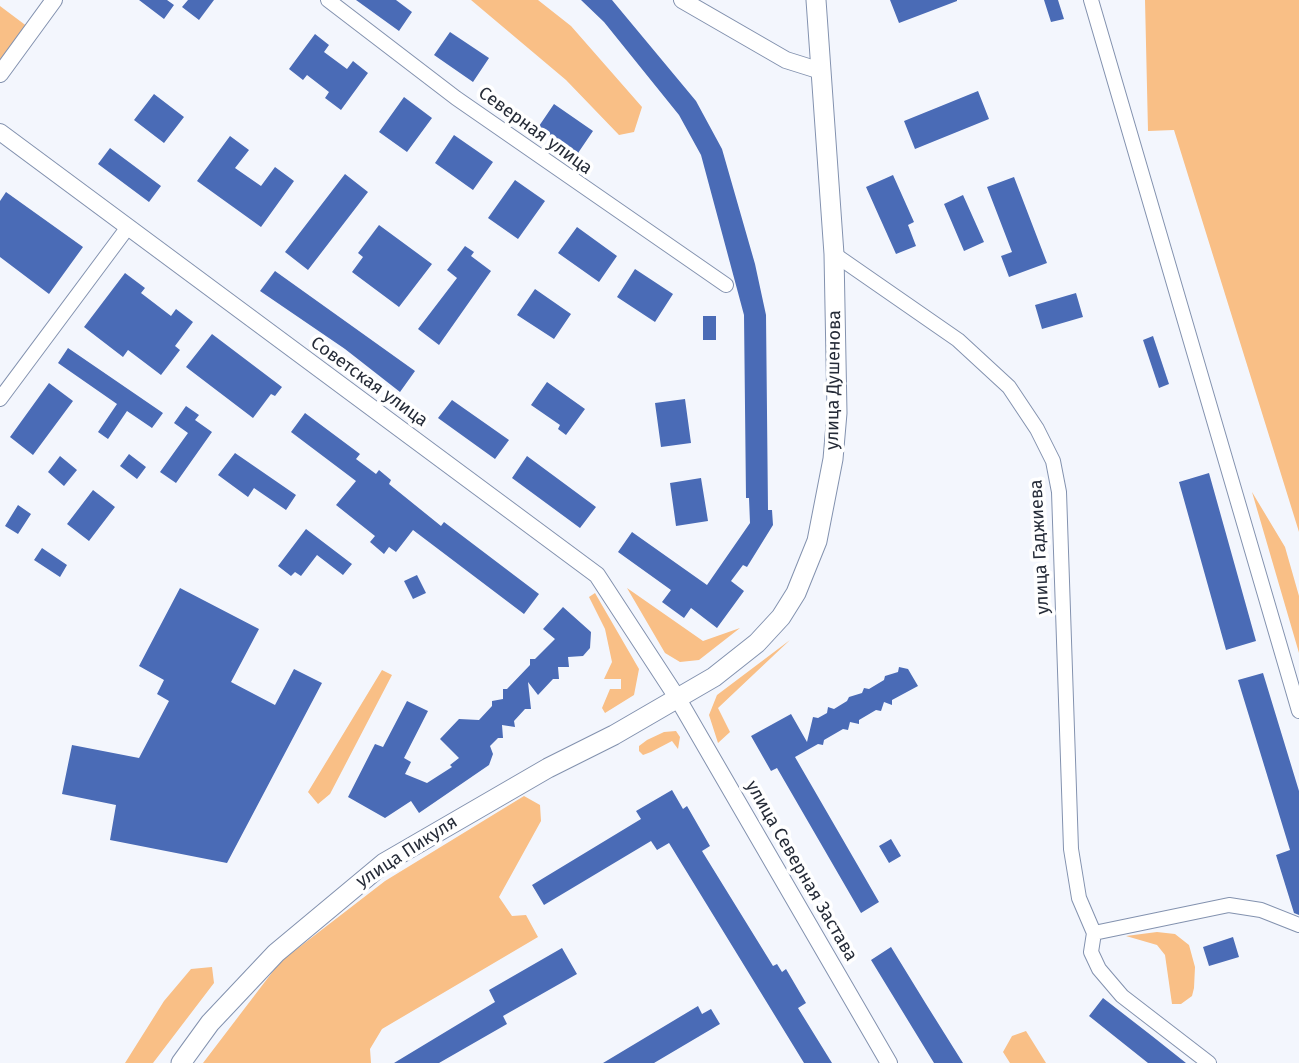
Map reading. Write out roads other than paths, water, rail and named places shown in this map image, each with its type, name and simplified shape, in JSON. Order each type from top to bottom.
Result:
[{"type":"main road","name":"улица Душенова","points":[[678,699],[714,677],[757,643],[781,617],[796,593],[813,555],[832,459],[837,413],[834,254],[816,0]]},
{"type":"main road","name":"улица Пикуля","points":[[181,1063],[210,1023],[276,953],[384,863],[548,768],[678,699]]},
{"type":"street","points":[[0,74],[54,0]]},
{"type":"street","name":"Северная улица","points":[[328,0],[456,98],[726,285]]},
{"type":"street","points":[[682,0],[786,60],[821,71]]},
{"type":"street","points":[[1091,0],[1299,711]]},
{"type":"street","name":"Советская улица","points":[[0,132],[597,575],[678,699]]},
{"type":"street","points":[[0,399],[128,227]]},
{"type":"street","name":"улица Гаджиева","points":[[834,254],[958,340],[1009,387],[1037,429],[1053,461],[1059,492],[1071,849],[1079,898],[1094,933],[1091,952],[1099,968],[1122,996],[1209,1063]]},
{"type":"street","name":"улица Северная Застава","points":[[678,699],[889,1063]]},
{"type":"street","points":[[1094,933],[1229,905],[1261,910],[1299,925]]}]
